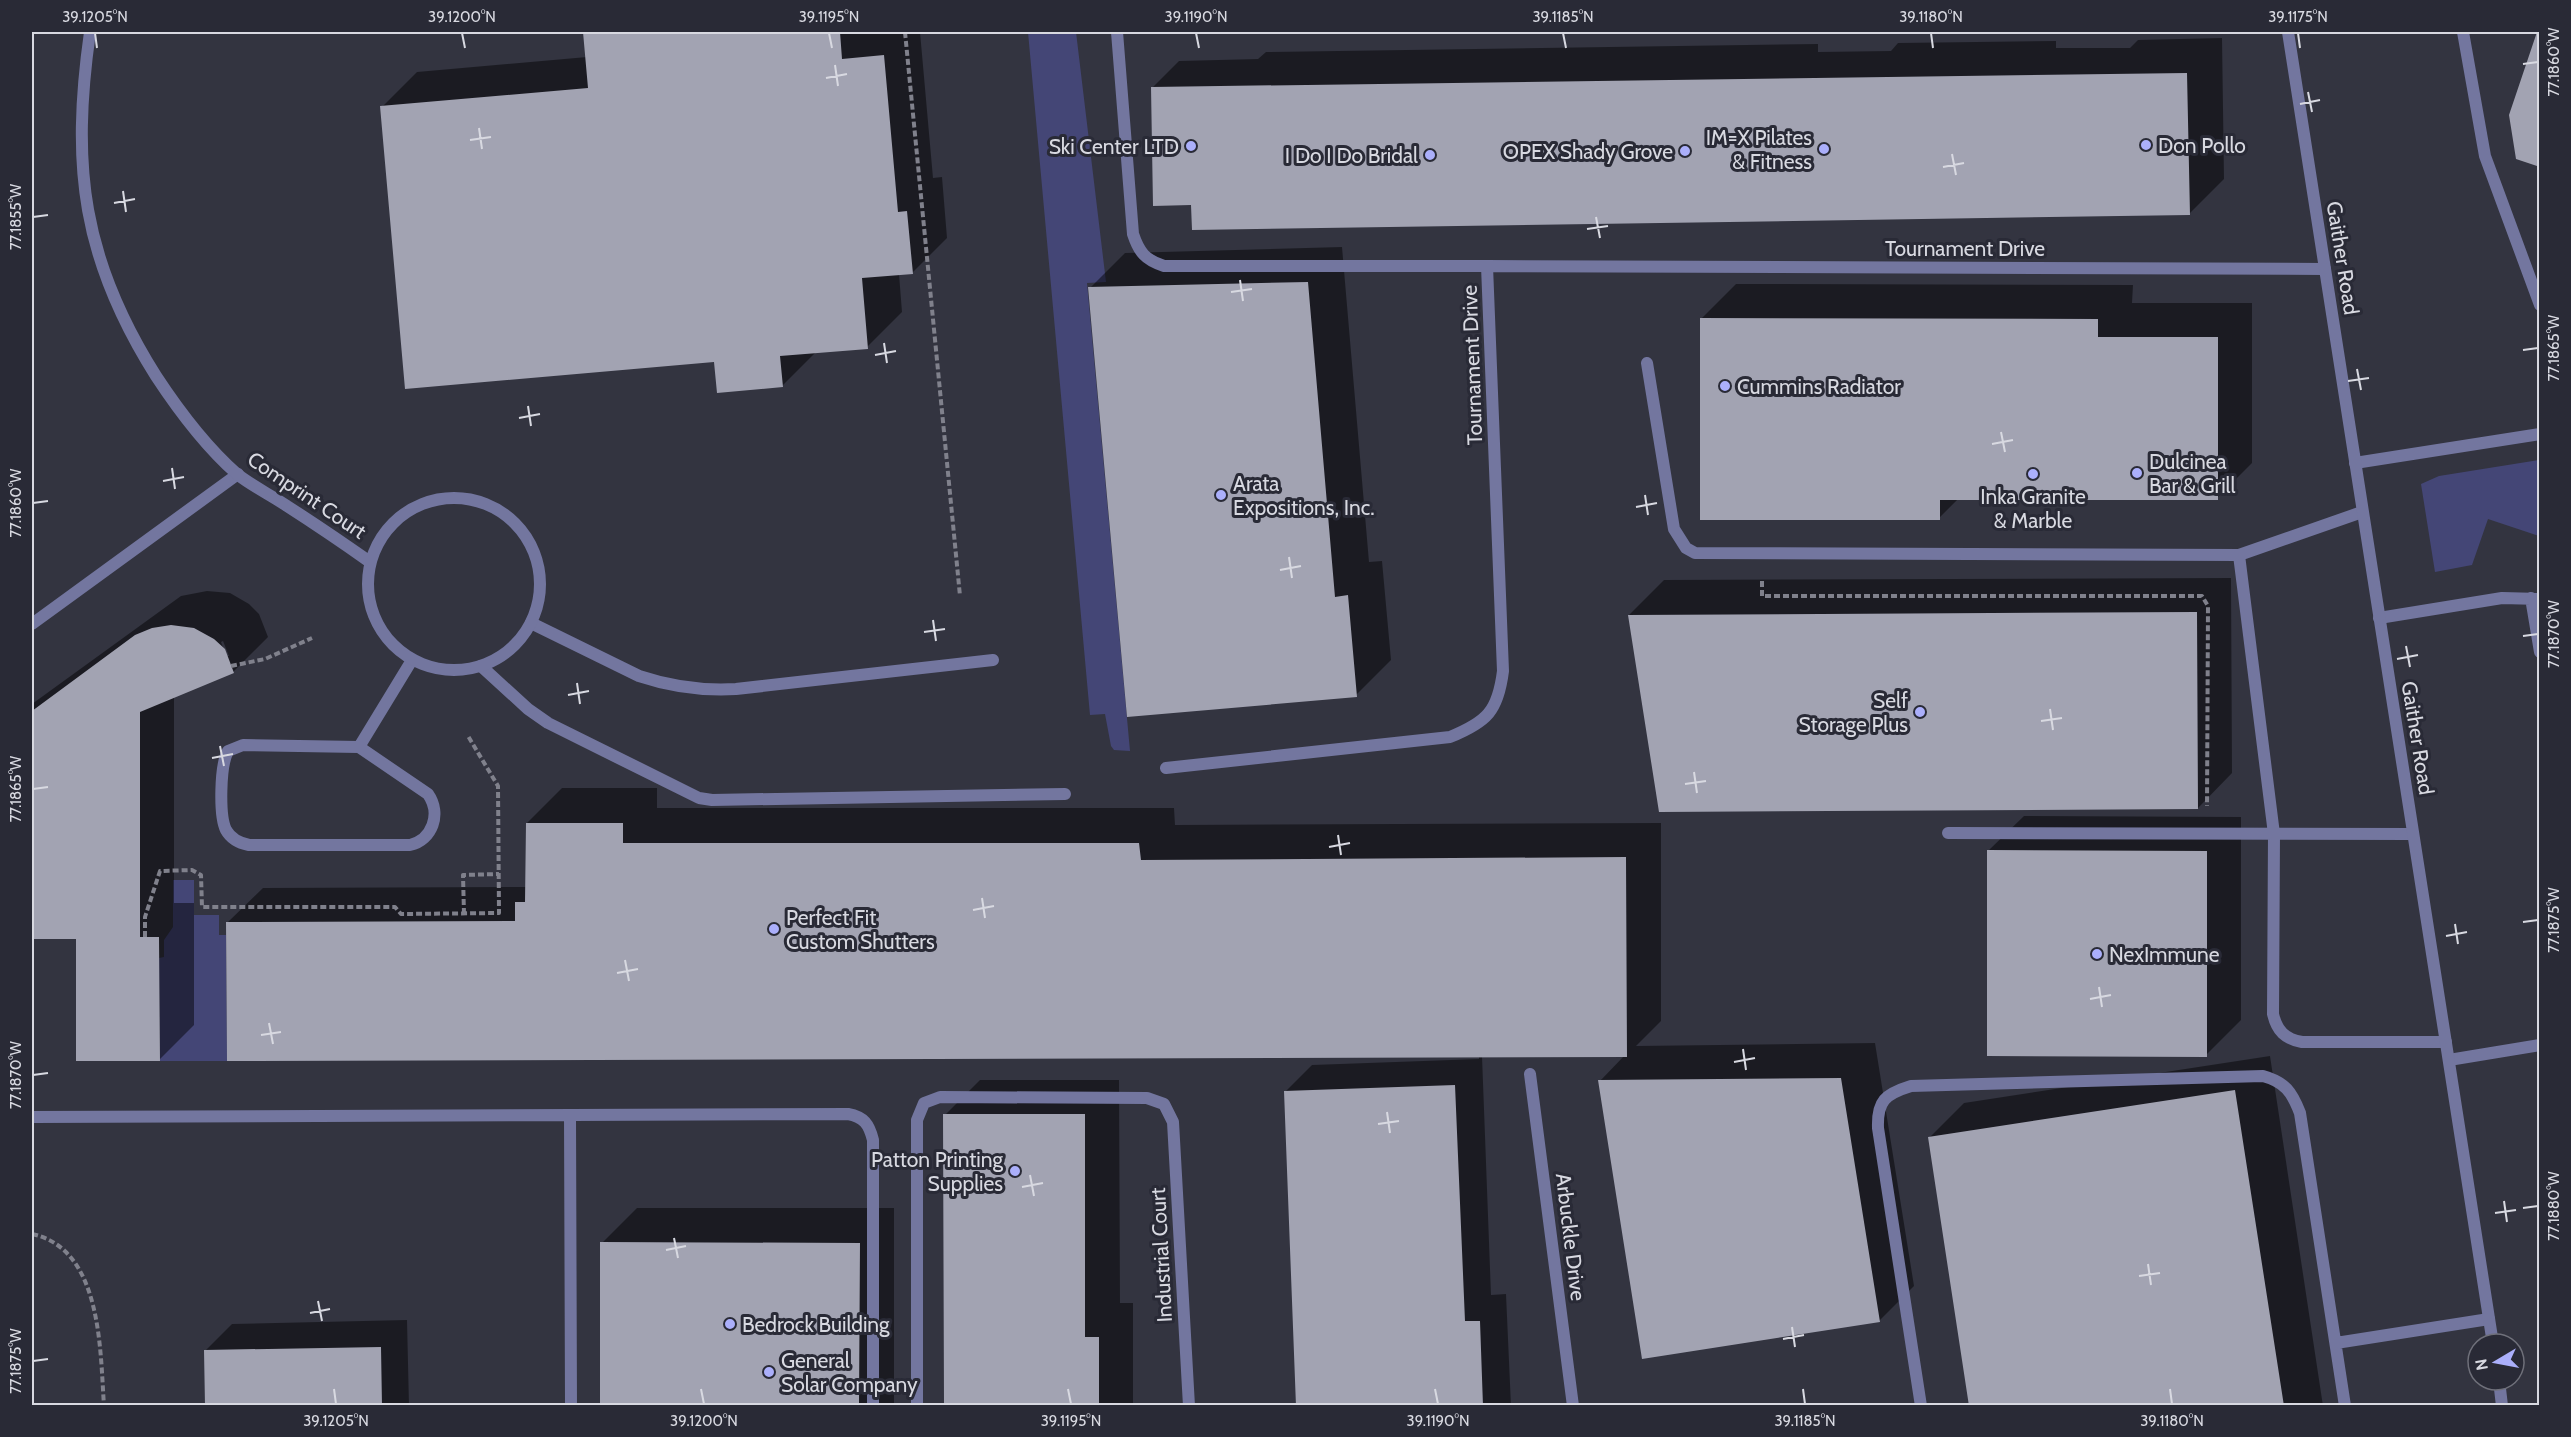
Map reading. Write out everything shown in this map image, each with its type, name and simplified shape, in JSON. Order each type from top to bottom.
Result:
[{"type":"street","name":"Comprint Court","points":[[90,32],[83,85],[81,160],[86,207],[96,250],[109,286],[145,358],[201,438],[238,474],[370,562]]},
{"type":"street","points":[[1117,32],[1132,234],[1143,256],[1152,262],[1164,266],[1487,267]]},
{"type":"street","name":"Gaither Road","points":[[2288,32],[2491,1332]]},
{"type":"street","points":[[2463,32],[2485,156],[2540,305]]},
{"type":"street","name":"Tournament Drive","points":[[1166,768],[1450,737],[1473,728],[1490,713],[1500,694],[1503,671],[1487,267],[2325,268]]},
{"type":"street","points":[[1647,363],[1674,529],[1679,540],[1695,553],[2239,555],[2362,512]]},
{"type":"street","points":[[2355,463],[2540,434]]},
{"type":"street","points":[[32,624],[238,474]]},
{"type":"street","name":"Comprint Court","points":[[454,498],[471,499],[496,508],[516,525],[531,546],[539,572],[539,598],[531,623],[519,642],[501,657],[481,666],[447,671],[428,667],[412,660],[394,647],[380,629],[370,608],[367,585],[370,562],[381,538],[398,518],[419,504],[454,498]]},
{"type":"street","points":[[2239,555],[2274,834],[2273,1014],[2276,1025],[2292,1040],[2302,1042],[2446,1042]]},
{"type":"street","points":[[2379,618],[2502,598],[2535,599],[2540,652]]},
{"type":"street","points":[[531,623],[639,676],[697,690],[736,690],[993,660]]},
{"type":"street","points":[[359,747],[412,660]]},
{"type":"street","points":[[481,666],[528,709],[548,723],[699,798],[712,800],[1065,794]]},
{"type":"street","points":[[243,745],[359,747],[424,790],[431,798],[434,821],[432,831],[426,838],[410,845],[249,845],[239,842],[225,829],[223,766],[228,751],[243,745]]},
{"type":"street","points":[[1947,833],[2413,834]]},
{"type":"street","points":[[2449,1060],[2540,1046]]},
{"type":"street","name":"Arbuckle Drive","points":[[1530,1074],[1573,1406]]},
{"type":"street","points":[[1921,1406],[1878,1112],[1884,1099],[1895,1091],[1911,1086],[2263,1076],[2276,1079],[2287,1086],[2295,1098],[2300,1113],[2345,1406]]},
{"type":"street","name":"Industrial Court","points":[[917,1406],[917,1120],[924,1103],[940,1097],[1147,1098],[1164,1104],[1173,1122],[1189,1406]]},
{"type":"street","points":[[32,1117],[848,1114],[858,1116],[866,1121],[873,1140],[873,1406]]},
{"type":"street","points":[[570,1115],[571,1406]]},
{"type":"street","points":[[2336,1343],[2489,1319]]},
{"type":"path","points":[[905,32],[960,596]]},
{"type":"path","points":[[1762,554],[1762,596],[2202,596],[2208,606],[2207,833]]},
{"type":"path","points":[[231,666],[265,659],[312,638]]},
{"type":"path","points":[[145,937],[145,917],[160,871],[192,870],[201,875],[202,907],[395,907],[401,914],[499,913],[498,786],[468,736]]},
{"type":"path","points":[[464,914],[464,875],[499,874]]},
{"type":"path","points":[[32,1234],[59,1245],[81,1273],[93,1308],[97,1330],[104,1406]]},
{"type":"shaded area","points":[[1028,32],[1076,32],[1106,282],[1087,283],[1130,751],[1114,750],[1111,746],[1105,714],[1090,715]]},
{"type":"shaded area","points":[[2539,460],[2539,536],[2488,519],[2472,565],[2435,572],[2421,484],[2439,476]]},
{"type":"shaded area","points":[[173,880],[194,880],[194,915],[219,915],[219,935],[226,935],[227,1061],[160,1061],[159,958],[164,957],[164,940],[173,927]]},
{"type":"building","points":[[583,32],[840,32],[842,59],[884,55],[898,212],[907,211],[913,274],[862,278],[868,349],[780,356],[783,387],[717,393],[714,362],[405,389],[380,106],[588,88]]},
{"type":"building","points":[[2537,32],[2540,32],[2540,167],[2516,159],[2509,115]]},
{"type":"building","points":[[2187,73],[2190,215],[1192,230],[1191,205],[1153,206],[1151,87]]},
{"type":"building","points":[[1308,282],[1335,597],[1348,595],[1357,697],[1127,717],[1088,287]]},
{"type":"building","points":[[1700,318],[2098,319],[2098,337],[2218,337],[2218,500],[1940,500],[1940,520],[1700,520]]},
{"type":"building","name":"Self Storage Plus","points":[[2197,612],[2198,809],[1659,812],[1628,615]]},
{"type":"building","points":[[171,625],[194,628],[214,639],[225,649],[234,673],[140,712],[140,937],[159,937],[160,1061],[76,1061],[76,939],[32,939],[32,711],[135,635],[152,628]]},
{"type":"building","points":[[526,823],[623,823],[623,843],[1139,843],[1141,860],[1626,857],[1627,1057],[227,1061],[226,922],[515,921],[515,902],[525,902]]},
{"type":"building","name":"NexImmune","points":[[1987,850],[2207,851],[2207,1057],[1987,1056]]},
{"type":"building","points":[[1841,1078],[1880,1322],[1642,1359],[1598,1080]]},
{"type":"building","points":[[1455,1085],[1465,1321],[1480,1321],[1483,1406],[1296,1406],[1284,1091]]},
{"type":"building","points":[[2235,1090],[2284,1406],[1969,1406],[1928,1137]]},
{"type":"building","points":[[943,1114],[1085,1114],[1085,1337],[1099,1337],[1099,1406],[944,1406]]},
{"type":"building","name":"Bedrock Building","points":[[600,1242],[860,1243],[859,1406],[600,1406]]},
{"type":"building","points":[[381,1347],[382,1406],[205,1406],[204,1350]]},
{"type":"place","name":"Don Pollo","points":[[2146,145]]},
{"type":"place","name":"Ski Center LTD","points":[[1191,146]]},
{"type":"place","name":"IM=X Pilates & Fitness","points":[[1824,149]]},
{"type":"place","name":"OPEX Shady Grove","points":[[1685,151]]},
{"type":"place","name":"I Do I Do Bridal","points":[[1430,155]]},
{"type":"place","name":"Cummins Radiator","points":[[1725,386]]},
{"type":"place","name":"Dulcinea Bar & Grill","points":[[2137,473]]},
{"type":"place","name":"Inka Granite & Marble","points":[[2033,474]]},
{"type":"place","name":"Arata Expositions, Inc.","points":[[1221,495]]},
{"type":"place","name":"Self Storage Plus","points":[[1920,712]]},
{"type":"place","name":"Perfect Fit Custom Shutters","points":[[774,929]]},
{"type":"place","name":"NexImmune","points":[[2097,954]]},
{"type":"place","name":"Patton Printing Supplies","points":[[1015,1171]]},
{"type":"place","name":"Bedrock Building","points":[[730,1324]]},
{"type":"place","name":"General Solar Company","points":[[769,1372]]}]
